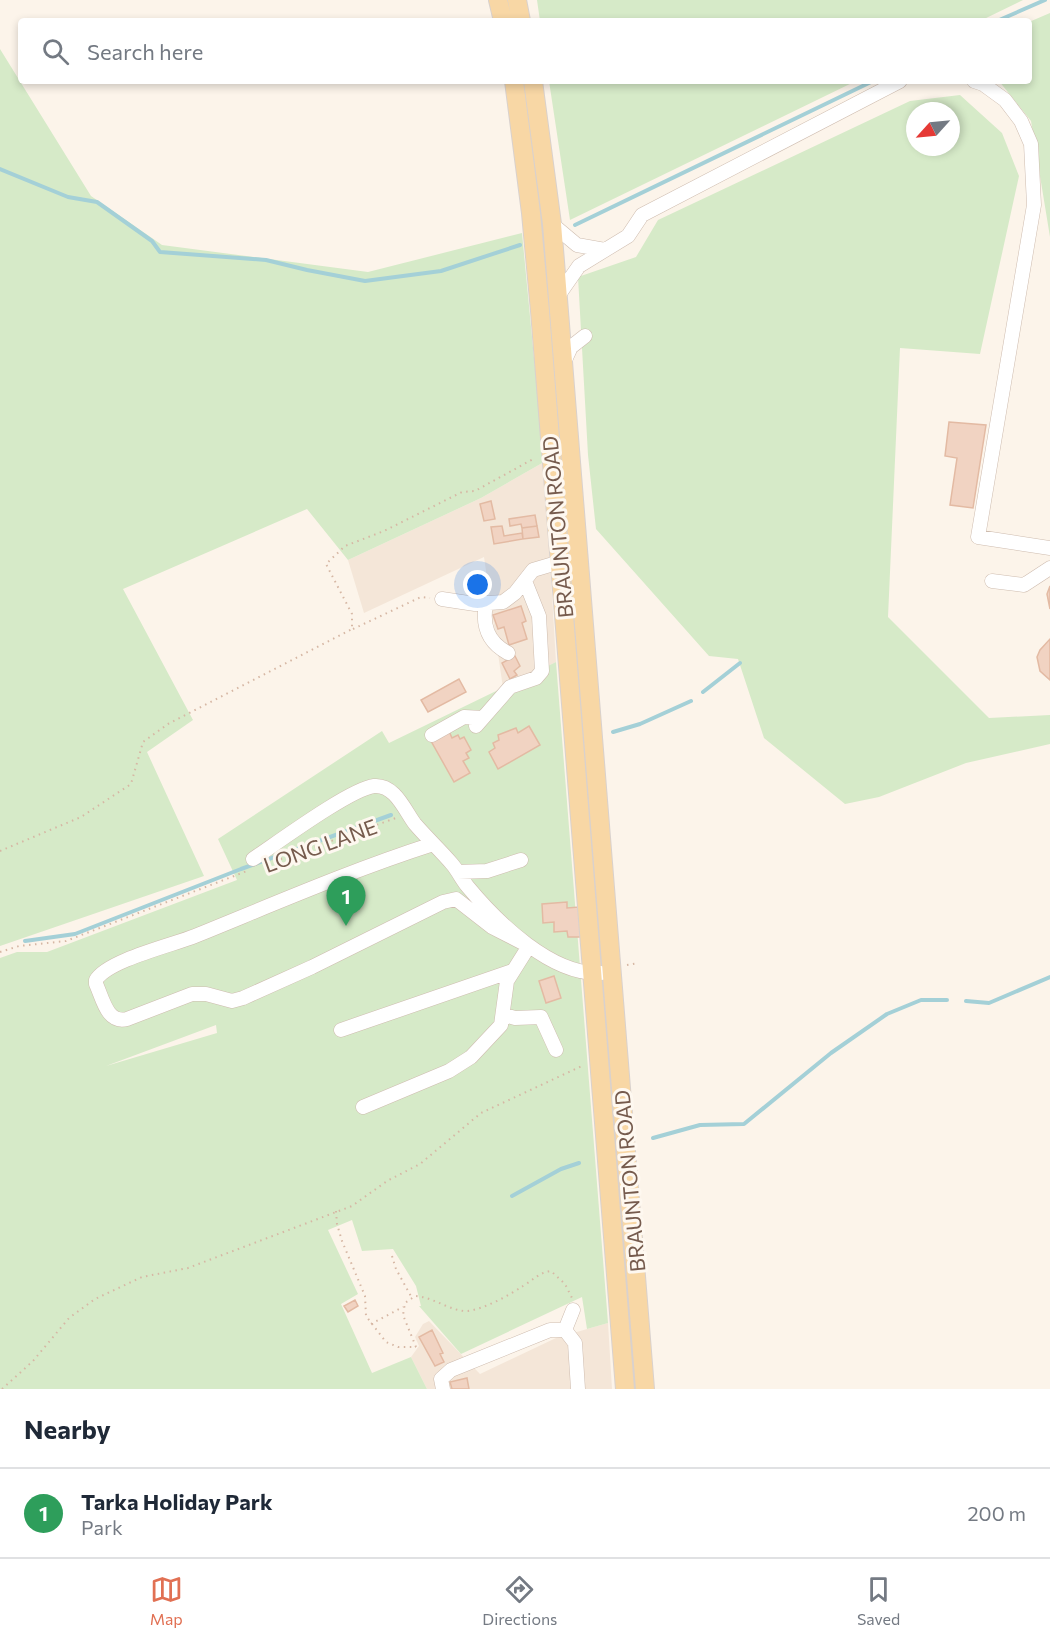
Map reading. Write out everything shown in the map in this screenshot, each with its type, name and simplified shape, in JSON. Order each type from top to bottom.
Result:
[{"type":"main road","points":[[498,0],[502,18]]},
{"type":"main road","points":[[516,0],[520,18]]},
{"type":"main road","name":"BRAUNTON ROAD","points":[[514,84],[531,213],[625,1389]]},
{"type":"main road","name":"BRAUNTON ROAD","points":[[533,84],[552,224],[645,1389]]},
{"type":"street","points":[[558,296],[579,266],[628,236],[642,215],[894,84]]},
{"type":"street","points":[[979,84],[1005,100],[1021,121],[1031,144],[1034,205],[978,537],[1050,548]]},
{"type":"street","points":[[552,224],[577,245],[605,250]]},
{"type":"street","points":[[562,366],[571,347],[585,336]]},
{"type":"street","points":[[442,598],[486,603],[503,602],[533,570],[560,562]]},
{"type":"street","points":[[992,580],[1024,585],[1050,567]]},
{"type":"street","points":[[432,735],[464,717],[479,722],[510,687],[536,678],[543,670],[539,616],[525,581]]},
{"type":"street","points":[[486,603],[484,626],[491,639],[507,652]]},
{"type":"street","points":[[251,864],[356,792],[374,786],[389,791],[405,807],[413,822],[483,903],[529,946]]},
{"type":"street","points":[[433,844],[350,873],[191,937],[163,945],[104,972],[99,975],[96,984],[110,1016],[121,1020],[200,993],[232,1001],[243,998],[312,968],[443,902],[456,899],[492,927],[555,962],[591,974],[612,972]]},
{"type":"street","points":[[458,872],[487,871],[521,860]]},
{"type":"street","points":[[363,1107],[449,1071],[471,1057],[501,1025],[507,981],[529,946]]},
{"type":"street","points":[[341,1030],[512,971]]},
{"type":"street","points":[[504,1014],[515,1018],[541,1017],[556,1050]]},
{"type":"street","points":[[565,1330],[573,1310]]},
{"type":"street","points":[[443,1389],[441,1379],[451,1370],[550,1330],[565,1330]]},
{"type":"street","points":[[565,1330],[575,1343],[578,1389]]},
{"type":"path","points":[[352,629],[352,614],[326,564],[345,546],[384,531],[462,492],[474,491],[534,459]]},
{"type":"path","points":[[0,851],[81,817],[131,784],[143,742],[168,724],[352,629],[421,597],[442,598]]},
{"type":"path","name":"LONG LANE","points":[[272,862],[394,817],[413,822]]},
{"type":"path","name":"LONG LANE","points":[[0,952],[19,946],[66,941],[251,864]]},
{"type":"path","points":[[2,1389],[33,1361],[69,1318],[95,1299],[142,1277],[188,1268],[358,1202],[387,1181],[420,1164],[481,1113],[598,1059]]},
{"type":"path","points":[[336,1211],[337,1224],[364,1296],[366,1316],[386,1342],[392,1346],[416,1347],[408,1332],[404,1307],[405,1303],[412,1298],[425,1297],[458,1310],[469,1311],[508,1295],[543,1272],[551,1271],[570,1291],[573,1310]]},
{"type":"path","points":[[392,1256],[396,1269],[412,1298]]},
{"type":"path","points":[[371,1324],[404,1307]]},
{"type":"shaded area","points":[[544,462],[556,662],[503,688],[484,557],[364,613],[348,560],[481,498]]},
{"type":"shaded area","points":[[429,1321],[480,1374],[556,1338],[608,1323],[612,1389],[427,1389],[411,1357],[419,1346],[415,1337],[423,1324]]},
{"type":"green space","points":[[537,0],[1023,0],[986,18],[540,18]]},
{"type":"green space","points":[[1050,13],[1050,237],[1031,121],[1001,84],[1032,84],[1032,21]]},
{"type":"green space","points":[[0,49],[18,78],[18,84],[22,84],[91,196],[162,245],[368,272],[522,233],[544,462],[481,498],[348,560],[307,509],[123,589],[193,720],[147,752],[204,876],[0,946]]},
{"type":"green space","points":[[549,84],[850,84],[570,220]]},
{"type":"green space","points":[[960,95],[1002,133],[1019,176],[980,354],[900,348],[888,617],[989,718],[1050,715],[1050,744],[966,763],[879,797],[845,804],[764,738],[738,659],[709,656],[596,529],[588,455],[578,277],[636,257],[658,220],[906,103],[906,156],[960,156],[960,102],[908,102]]},
{"type":"green space","points":[[556,662],[608,1323],[587,1329],[582,1297],[461,1354],[419,1306],[421,1306],[416,1286],[393,1249],[362,1251],[352,1220],[328,1230],[358,1294],[341,1304],[372,1373],[411,1357],[427,1389],[0,1389],[0,958],[17,952],[47,952],[237,880],[218,839],[382,731],[389,743]],"holes":[[[216,1025],[217,1033],[106,1066]]]},
{"type":"building","points":[[949,422],[986,425],[973,508],[950,505],[957,458],[945,456]]},
{"type":"building","points":[[491,501],[495,519],[484,521],[480,504]]},
{"type":"building","points":[[535,515],[537,526],[522,528],[521,524],[510,526],[509,519]]},
{"type":"building","points":[[502,526],[504,536],[522,533],[523,539],[494,544],[491,527]]},
{"type":"building","points":[[537,526],[539,537],[523,539],[522,528]]},
{"type":"building","points":[[1050,586],[1050,609],[1047,594]]},
{"type":"building","points":[[521,606],[526,621],[522,623],[527,639],[509,645],[504,627],[498,629],[493,615]]},
{"type":"building","points":[[1050,639],[1050,680],[1040,671],[1037,657]]},
{"type":"building","points":[[515,656],[520,666],[514,671],[517,675],[510,679],[502,663]]},
{"type":"building","points":[[459,679],[466,692],[428,712],[421,700]]},
{"type":"building","points":[[529,726],[540,745],[498,769],[489,752],[495,748],[493,743],[499,740],[498,735],[516,728],[518,733]]},
{"type":"building","points":[[449,731],[452,738],[458,735],[460,739],[464,737],[471,750],[466,753],[469,758],[463,761],[470,773],[454,782],[431,741]]},
{"type":"building","points":[[567,902],[567,908],[579,907],[581,937],[568,937],[567,931],[554,932],[554,922],[543,923],[542,904]]},
{"type":"building","points":[[554,976],[561,998],[546,1003],[539,981]]},
{"type":"building","points":[[355,1300],[358,1306],[348,1312],[344,1306]]},
{"type":"building","points":[[432,1330],[443,1353],[440,1354],[444,1362],[435,1366],[419,1337]]},
{"type":"building","points":[[467,1378],[469,1389],[452,1389],[450,1382]]},
{"type":"waterway","points":[[1004,18],[1045,0]]},
{"type":"waterway","points":[[575,225],[867,84]]},
{"type":"waterway","points":[[0,169],[68,197],[97,202],[152,241],[160,252],[266,260],[365,281],[441,271],[520,245]]},
{"type":"waterway","points":[[703,692],[740,663]]},
{"type":"waterway","points":[[613,732],[640,724],[691,701]]},
{"type":"waterway","points":[[25,941],[75,934],[241,869],[391,815]]},
{"type":"waterway","points":[[966,1001],[989,1003],[1050,977]]},
{"type":"waterway","points":[[653,1138],[700,1125],[744,1124],[831,1053],[887,1014],[921,1000],[947,1000]]},
{"type":"waterway","points":[[512,1196],[561,1169],[579,1163]]},
{"type":"place","name":"Tarka Holiday Park","points":[[346,926]]}]
